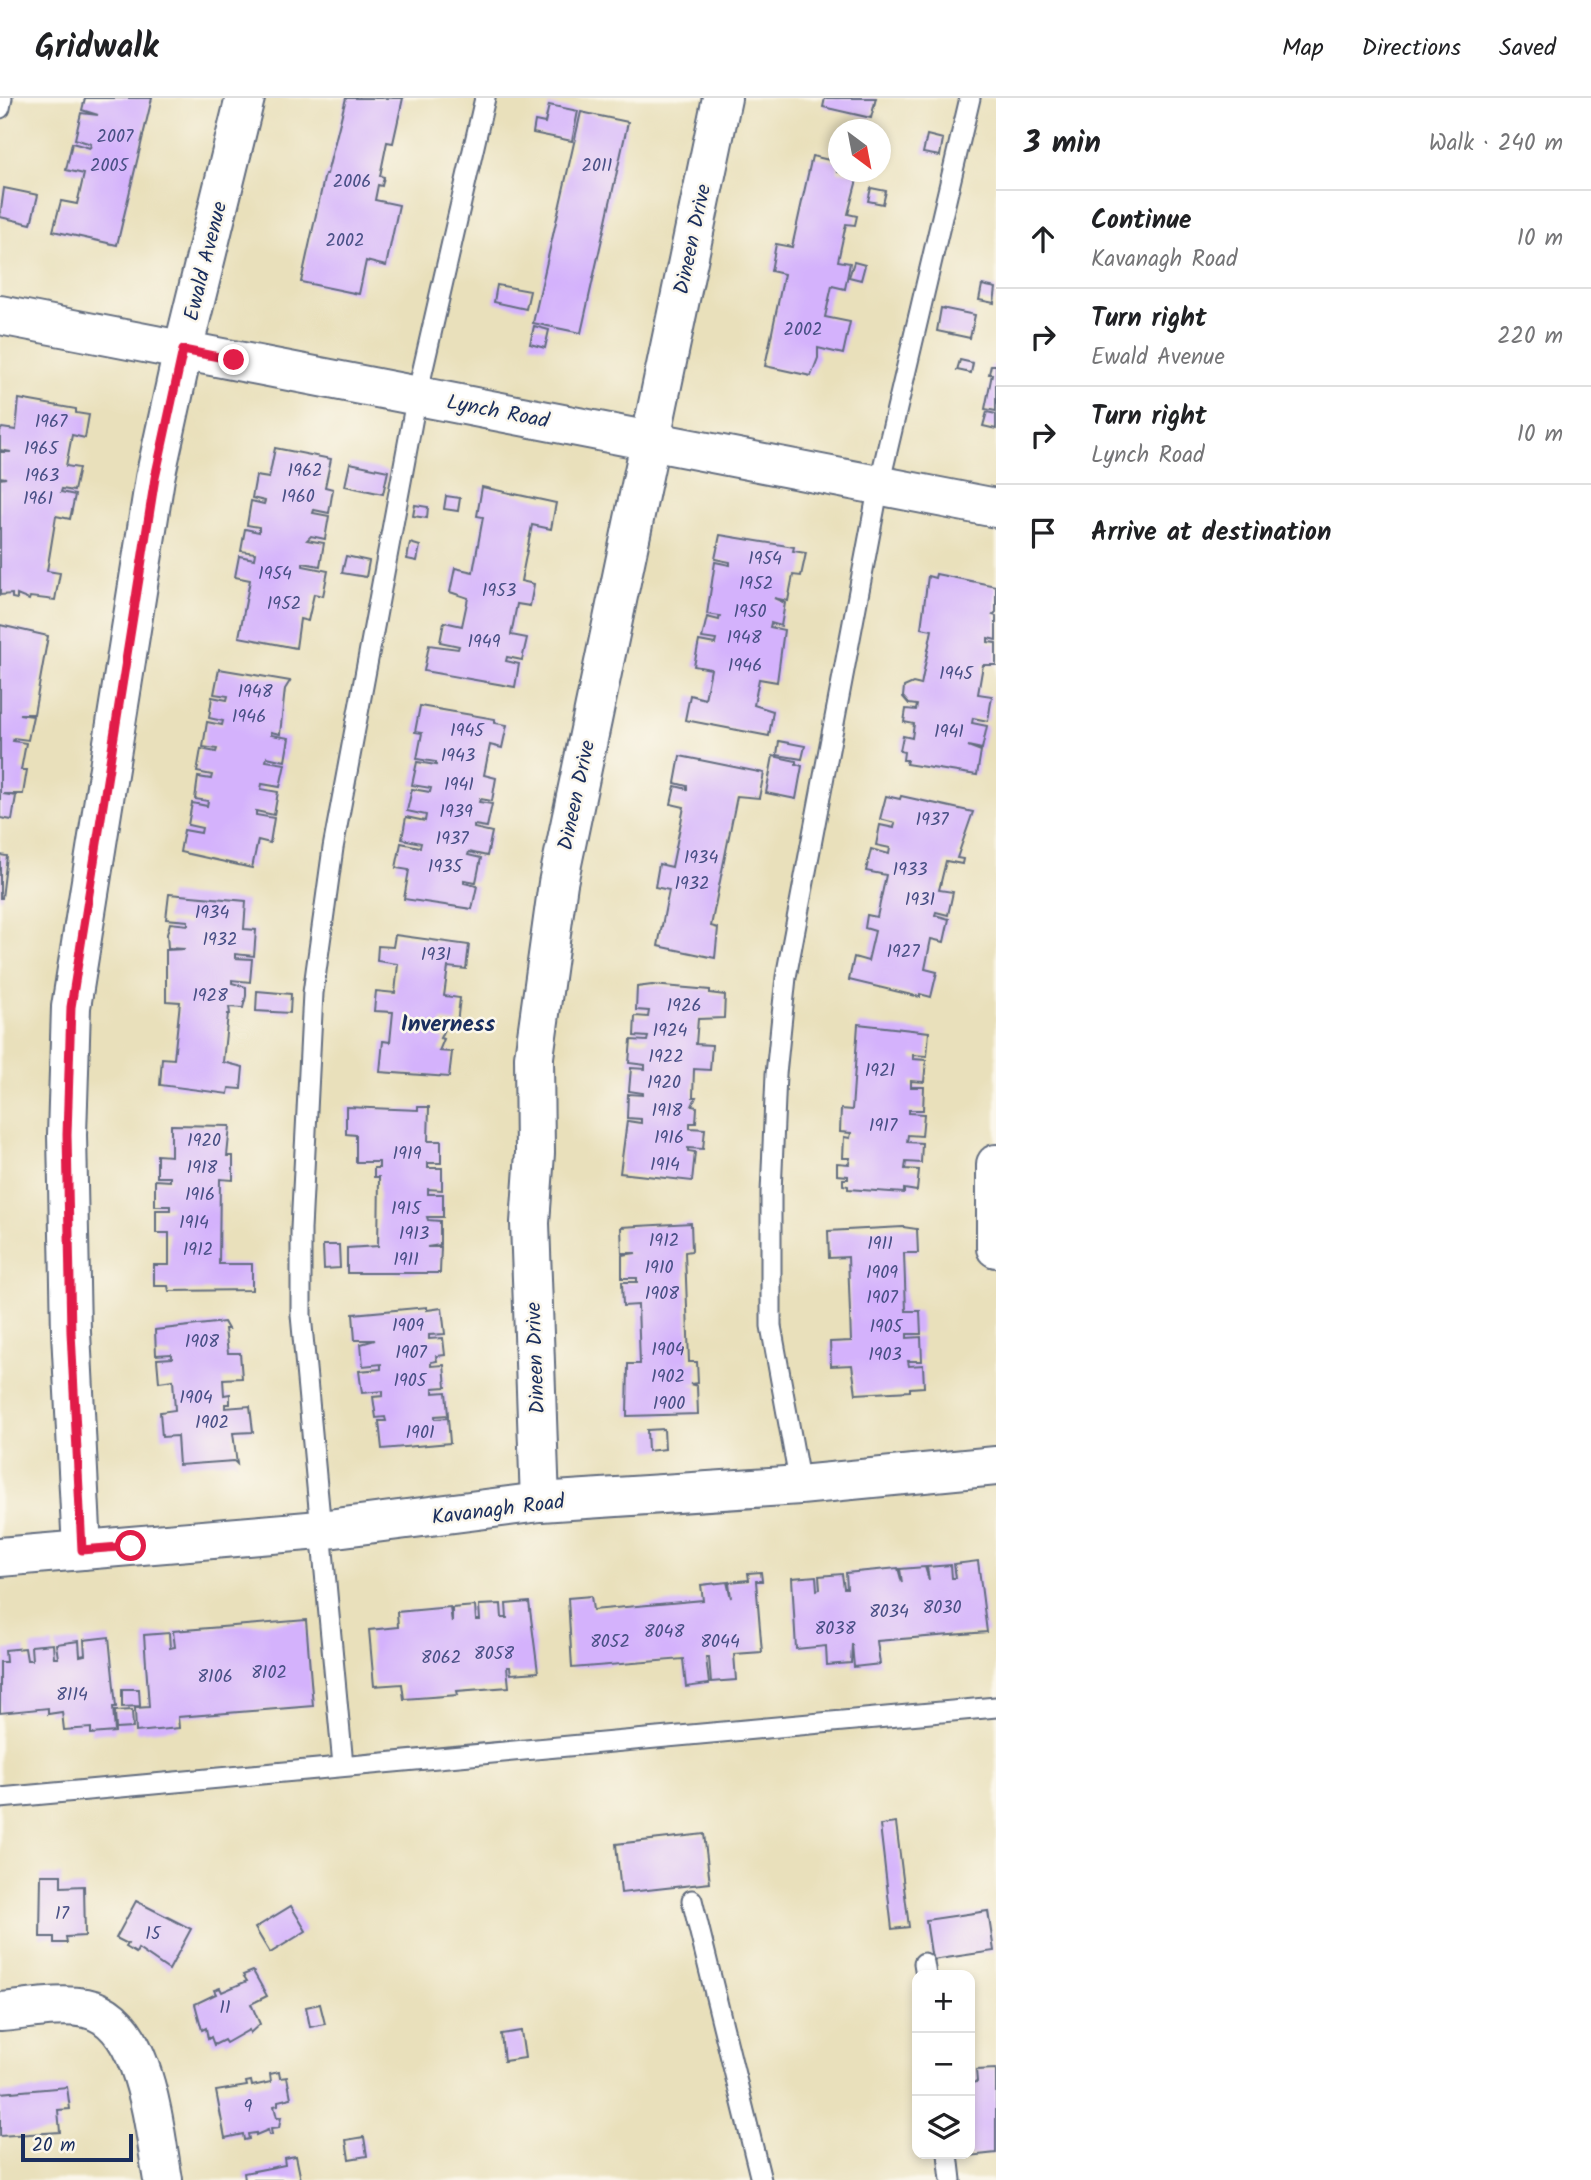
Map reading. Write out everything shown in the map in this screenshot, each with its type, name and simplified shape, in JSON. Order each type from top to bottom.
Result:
[{"type":"street","name":"Ewald Avenue","points":[[82,1550],[71,1332],[67,1135],[71,1007],[155,478],[183,350],[245,98]]},
{"type":"street","name":"Dineen Drive","points":[[540,1502],[530,1223],[535,1153],[534,1057],[558,883],[722,98]]},
{"type":"street","name":"Lynch Road","points":[[0,315],[996,508]]},
{"type":"street","points":[[996,1164],[996,1248]]},
{"type":"street","name":"Kavanagh Road","points":[[0,1557],[320,1530],[540,1502],[800,1485],[996,1466]]},
{"type":"street","points":[[0,2012],[55,2007],[87,2008],[110,2020],[129,2041],[141,2071],[163,2180]]},
{"type":"lane","points":[[0,108],[2,98]]},
{"type":"lane","points":[[343,1765],[301,1315],[301,1229],[313,993],[333,848],[417,395],[485,98]]},
{"type":"lane","points":[[800,1485],[771,1326],[771,1193],[776,1074],[786,977],[808,846],[879,485],[970,98]]},
{"type":"lane","points":[[0,1798],[996,1707]]},
{"type":"lane","points":[[692,1899],[761,2180]]},
{"type":"lane","points":[[948,2159],[951,2180]]},
{"type":"building","points":[[85,98],[152,98],[117,245],[53,231],[61,201],[77,204],[84,174],[66,170],[72,143],[90,148],[91,144],[75,139],[81,113],[98,115],[82,110]]},
{"type":"building","points":[[346,98],[403,98],[393,143],[387,142],[380,176],[384,177],[382,186],[378,185],[375,200],[399,205],[386,266],[366,261],[359,294],[301,282],[325,174]]},
{"type":"building","points":[[825,98],[876,98],[871,118],[823,107]]},
{"type":"building","points":[[549,105],[578,111],[572,141],[533,133],[535,121],[545,123]]},
{"type":"building","points":[[581,112],[628,122],[581,333],[533,323]]},
{"type":"building","points":[[927,135],[943,139],[940,156],[923,153]]},
{"type":"building","points":[[812,156],[828,160],[828,182],[856,182],[848,214],[857,216],[855,225],[846,224],[838,261],[850,263],[845,289],[832,286],[825,317],[850,322],[843,354],[818,348],[818,358],[811,376],[765,366],[784,274],[771,271],[776,244],[792,247]]},
{"type":"building","points":[[4,188],[38,195],[31,224],[0,217]]},
{"type":"building","points":[[871,188],[886,191],[883,204],[868,201]]},
{"type":"building","points":[[854,262],[865,265],[861,280],[849,277]]},
{"type":"building","points":[[497,285],[530,291],[526,309],[494,302]]},
{"type":"building","points":[[982,285],[996,288],[994,303],[979,300]]},
{"type":"building","points":[[941,308],[975,315],[970,338],[937,331]]},
{"type":"building","points":[[534,326],[549,330],[545,348],[530,344]]},
{"type":"building","points":[[960,360],[973,363],[971,373],[957,370]]},
{"type":"building","points":[[991,365],[996,365],[996,411],[985,409],[992,374],[989,374]]},
{"type":"building","points":[[19,399],[76,409],[76,413],[89,415],[85,438],[72,435],[66,466],[79,468],[74,491],[62,489],[61,492],[75,495],[70,519],[56,516],[47,571],[60,573],[55,600],[30,597],[29,600],[17,595],[17,599],[12,598],[12,594],[0,595],[0,479],[6,478],[0,477],[0,452],[11,452],[0,450],[0,431],[2,428],[16,430]]},
{"type":"building","points":[[987,412],[996,414],[996,429],[983,426]]},
{"type":"building","points":[[275,448],[331,459],[325,487],[333,489],[329,513],[314,510],[313,513],[329,516],[325,539],[311,536],[307,540],[324,543],[320,566],[303,563],[303,566],[328,571],[323,596],[314,594],[308,621],[300,619],[296,648],[239,637],[250,580],[235,577],[239,556],[254,559],[255,553],[241,551],[245,529],[259,532],[259,527],[247,525],[251,501],[264,504],[265,501],[252,498],[256,476],[269,478]]},
{"type":"building","points":[[350,463],[388,471],[383,494],[345,486]]},
{"type":"building","points":[[482,487],[556,503],[551,529],[532,525],[521,581],[534,584],[530,606],[517,604],[511,635],[527,638],[522,660],[507,657],[506,661],[519,664],[515,687],[424,671],[429,645],[458,649],[459,646],[440,642],[444,622],[462,626],[468,598],[450,592],[455,568],[473,572],[483,517],[477,516]]},
{"type":"building","points":[[446,496],[460,498],[458,511],[444,509]]},
{"type":"building","points":[[415,505],[428,507],[427,518],[413,516]]},
{"type":"building","points":[[720,535],[794,547],[793,551],[806,553],[801,576],[793,575],[788,601],[774,598],[785,603],[781,626],[771,623],[770,627],[784,630],[777,682],[759,679],[754,705],[773,711],[769,736],[685,720],[690,695],[705,699],[711,669],[694,666],[699,641],[715,644],[716,640],[702,638],[707,617],[719,620],[720,616],[707,614],[715,562],[730,565],[730,562],[715,559]]},
{"type":"building","points":[[410,543],[420,546],[417,561],[407,559]]},
{"type":"building","points":[[346,556],[369,561],[366,577],[342,573]]},
{"type":"building","points":[[936,574],[996,586],[996,612],[993,615],[996,616],[996,640],[988,638],[988,642],[996,643],[996,665],[983,665],[978,694],[992,696],[988,721],[973,718],[972,723],[987,726],[982,749],[968,746],[981,751],[977,775],[906,764],[907,760],[903,760],[904,752],[900,751],[903,736],[912,738],[914,724],[904,722],[906,709],[916,710],[917,705],[909,704],[903,697],[904,687],[913,683],[921,685],[932,630],[921,628],[928,576],[935,578]]},
{"type":"building","points":[[0,625],[48,636],[34,714],[19,714],[33,716],[28,740],[14,738],[13,741],[26,743],[21,770],[27,770],[23,794],[3,794],[16,796],[12,820],[0,818]]},
{"type":"building","points":[[219,669],[290,681],[285,689],[280,734],[271,732],[271,735],[289,738],[285,761],[267,757],[266,761],[285,764],[280,787],[262,784],[261,789],[278,792],[274,815],[256,811],[256,815],[274,818],[270,843],[258,840],[252,868],[180,852],[184,830],[201,833],[202,828],[188,825],[192,803],[207,806],[208,801],[195,799],[198,777],[211,779],[212,775],[197,772],[201,749],[216,752],[217,749],[203,747],[207,722],[222,725],[223,721],[209,718],[212,697],[227,700],[228,696],[214,694]]},
{"type":"building","points":[[420,706],[495,719],[495,723],[507,725],[502,748],[490,745],[484,775],[496,778],[492,801],[480,799],[479,802],[492,804],[487,827],[474,825],[474,828],[492,832],[487,856],[469,852],[468,855],[481,858],[476,882],[464,880],[464,883],[477,886],[472,909],[404,899],[409,870],[396,868],[401,843],[420,847],[421,843],[402,839],[406,817],[425,821],[426,815],[407,811],[412,789],[430,792],[431,788],[412,785],[417,762],[436,765],[436,762],[417,759],[422,733],[415,732]]},
{"type":"building","points":[[779,741],[805,746],[802,759],[777,755]]},
{"type":"building","points":[[680,756],[764,773],[759,798],[737,796],[711,926],[718,928],[715,958],[658,946],[669,890],[655,887],[659,864],[672,867],[684,807],[671,804],[675,786],[687,789],[687,786],[675,783]]},
{"type":"building","points":[[773,756],[796,761],[796,764],[802,766],[796,799],[766,793]]},
{"type":"building","points":[[886,796],[900,799],[901,796],[973,812],[957,858],[963,859],[962,864],[946,861],[939,890],[953,892],[948,915],[936,912],[935,915],[949,919],[944,942],[931,939],[925,969],[937,972],[931,997],[920,994],[920,997],[849,980],[854,957],[868,961],[875,931],[865,928],[867,915],[877,917],[886,875],[866,871],[871,849],[889,854],[890,848],[876,845],[880,825],[894,828],[895,823],[880,819]]},
{"type":"building","points":[[0,855],[7,856],[2,898],[0,898]]},
{"type":"building","points":[[169,894],[246,901],[244,929],[256,930],[254,956],[235,954],[235,958],[252,959],[250,982],[232,980],[232,983],[246,987],[246,996],[243,1008],[229,1007],[223,1062],[243,1067],[241,1089],[229,1088],[228,1094],[160,1085],[162,1058],[174,1059],[180,1002],[166,1001],[166,950],[185,949],[168,948],[167,934],[170,923],[188,925],[188,921],[166,919]]},
{"type":"building","points":[[395,935],[469,945],[466,969],[448,967],[444,996],[460,998],[457,1023],[442,1021],[441,1027],[445,1027],[440,1038],[444,1039],[439,1051],[452,1052],[449,1077],[380,1072],[383,1041],[390,1042],[393,1012],[374,1011],[376,991],[395,993],[398,964],[377,961],[378,946],[393,947]]},
{"type":"building","points":[[652,985],[710,990],[710,993],[725,995],[724,1018],[698,1019],[696,1044],[712,1045],[710,1070],[694,1069],[693,1097],[696,1097],[692,1106],[697,1107],[696,1123],[690,1123],[690,1128],[705,1129],[703,1149],[688,1148],[688,1151],[695,1152],[692,1181],[620,1173],[627,1121],[641,1123],[641,1119],[627,1118],[628,1094],[643,1095],[629,1091],[631,1068],[645,1069],[645,1065],[629,1063],[631,1040],[647,1041],[648,1037],[634,1036],[635,1016],[648,1017],[649,1011],[636,1010],[637,987]]},
{"type":"building","points":[[257,991],[291,994],[290,1013],[256,1011]]},
{"type":"building","points":[[858,1024],[929,1032],[927,1056],[913,1055],[913,1059],[926,1060],[924,1082],[911,1081],[911,1087],[924,1087],[923,1110],[909,1110],[909,1113],[924,1114],[922,1136],[908,1135],[907,1142],[922,1143],[921,1163],[906,1162],[905,1169],[919,1170],[917,1191],[904,1189],[904,1193],[848,1189],[848,1186],[843,1185],[843,1179],[848,1179],[848,1176],[837,1175],[837,1163],[849,1164],[850,1158],[843,1158],[844,1137],[850,1138],[851,1133],[840,1132],[841,1109],[852,1110]]},
{"type":"building","points":[[346,1107],[418,1110],[418,1107],[429,1107],[428,1141],[441,1141],[441,1163],[428,1163],[428,1168],[442,1168],[442,1190],[428,1189],[428,1194],[443,1194],[443,1217],[427,1217],[428,1220],[440,1221],[440,1245],[427,1247],[441,1247],[440,1273],[347,1273],[347,1248],[378,1246],[379,1177],[374,1177],[374,1168],[379,1168],[379,1162],[356,1162],[356,1135],[346,1134]]},
{"type":"building","points":[[171,1125],[230,1126],[227,1156],[233,1156],[233,1180],[220,1179],[219,1264],[252,1264],[252,1290],[169,1291],[168,1286],[154,1286],[154,1265],[169,1265],[169,1233],[156,1233],[156,1210],[170,1210],[170,1206],[155,1206],[155,1180],[170,1181],[170,1177],[157,1177],[157,1155],[171,1156]]},
{"type":"building","points":[[691,1223],[692,1251],[685,1252],[689,1362],[697,1362],[698,1383],[690,1384],[697,1386],[698,1414],[627,1416],[628,1364],[640,1364],[638,1305],[623,1306],[622,1282],[637,1282],[637,1278],[622,1278],[622,1255],[636,1253],[622,1253],[621,1227]]},
{"type":"building","points":[[903,1227],[917,1229],[918,1253],[904,1253],[906,1311],[920,1311],[921,1334],[907,1334],[907,1338],[921,1337],[922,1361],[908,1361],[909,1366],[923,1365],[924,1387],[910,1388],[910,1391],[856,1394],[852,1365],[831,1366],[830,1342],[851,1341],[848,1257],[829,1258],[828,1231]]},
{"type":"building","points":[[323,1245],[339,1245],[340,1268],[324,1269]]},
{"type":"building","points":[[427,1307],[427,1310],[442,1308],[445,1334],[429,1335],[429,1339],[443,1338],[445,1355],[436,1356],[437,1361],[431,1362],[431,1366],[444,1365],[446,1387],[433,1388],[433,1393],[446,1392],[448,1415],[435,1416],[435,1419],[448,1418],[450,1443],[382,1449],[379,1421],[386,1421],[385,1417],[376,1418],[373,1397],[383,1396],[383,1391],[362,1393],[359,1371],[381,1369],[381,1364],[363,1366],[361,1344],[375,1340],[355,1340],[353,1314]]},
{"type":"building","points":[[224,1322],[228,1329],[225,1329],[228,1353],[240,1353],[242,1378],[223,1379],[224,1395],[230,1394],[230,1404],[225,1404],[225,1408],[250,1406],[253,1432],[233,1433],[237,1464],[234,1461],[179,1465],[177,1436],[162,1437],[160,1412],[175,1410],[173,1380],[159,1382],[157,1359],[172,1358],[171,1354],[156,1355],[155,1330]]},
{"type":"building","points":[[664,1429],[665,1449],[648,1451],[647,1430]]},
{"type":"building","points":[[978,1561],[987,1632],[877,1641],[880,1664],[854,1667],[852,1644],[851,1663],[827,1665],[826,1646],[796,1649],[792,1578],[816,1576],[817,1590],[820,1589],[819,1576],[842,1574],[844,1588],[847,1588],[846,1573],[898,1568],[902,1583],[900,1569],[925,1567],[929,1580],[927,1567],[951,1565],[952,1578],[956,1578],[954,1564]]},
{"type":"building","points":[[761,1572],[762,1581],[756,1581],[762,1652],[734,1654],[736,1680],[711,1682],[709,1657],[706,1657],[709,1684],[686,1687],[683,1659],[572,1668],[568,1598],[591,1596],[593,1610],[703,1600],[701,1585],[727,1582],[731,1598],[729,1582],[749,1580],[748,1573]]},
{"type":"building","points":[[529,1602],[538,1672],[511,1674],[510,1667],[507,1667],[509,1687],[457,1691],[458,1695],[404,1699],[402,1684],[374,1686],[369,1630],[398,1627],[397,1612],[450,1607],[452,1623],[452,1608],[475,1606],[476,1620],[480,1620],[479,1605],[501,1604],[502,1618],[507,1618],[506,1604]]},
{"type":"building","points":[[306,1620],[313,1706],[178,1717],[179,1728],[136,1732],[135,1708],[149,1707],[144,1635],[169,1633],[170,1648],[175,1647],[173,1631]]},
{"type":"building","points":[[109,1637],[116,1707],[113,1707],[115,1732],[91,1734],[91,1728],[64,1730],[62,1712],[48,1714],[48,1708],[0,1713],[0,1662],[6,1662],[5,1650],[25,1648],[27,1660],[32,1660],[31,1646],[53,1644],[54,1658],[58,1658],[56,1644],[79,1641],[80,1656],[85,1655],[84,1640]]},
{"type":"building","points":[[122,1689],[139,1689],[140,1706],[122,1707]]},
{"type":"building","points":[[132,1710],[133,1728],[116,1729],[115,1711]]},
{"type":"building","points":[[896,1823],[909,1927],[892,1929],[880,1825]]},
{"type":"building","points":[[704,1834],[710,1883],[621,1893],[616,1844]]},
{"type":"building","points":[[41,1875],[61,1875],[61,1887],[84,1886],[85,1936],[66,1937],[67,1943],[54,1943],[54,1937],[40,1937]]},
{"type":"building","points":[[136,1901],[191,1929],[169,1970],[138,1949],[136,1953],[126,1947],[128,1944],[116,1938]]},
{"type":"building","points":[[291,1906],[306,1931],[270,1953],[255,1928]]},
{"type":"building","points":[[988,1911],[994,1951],[932,1960],[926,1920]]},
{"type":"building","points":[[253,1971],[267,1996],[251,2004],[260,2024],[250,2033],[249,2030],[226,2043],[224,2040],[214,2045],[211,2037],[208,2039],[206,2028],[202,2030],[195,2004],[216,1994],[214,1990],[220,1988],[222,1992],[247,1981],[243,1975]]},
{"type":"building","points":[[320,2004],[325,2024],[310,2027],[306,2007]]},
{"type":"building","points":[[521,2031],[525,2058],[504,2061],[501,2034]]},
{"type":"building","points":[[996,2069],[996,2153],[975,2155],[976,2070]]},
{"type":"building","points":[[279,2072],[280,2078],[287,2077],[291,2098],[278,2101],[278,2105],[274,2106],[277,2118],[281,2117],[279,2128],[271,2129],[272,2135],[269,2135],[268,2130],[256,2135],[248,2134],[249,2139],[244,2140],[243,2134],[225,2138],[216,2091],[247,2086],[246,2082],[251,2081],[252,2086],[271,2082],[270,2074]]},
{"type":"building","points":[[67,2087],[70,2109],[58,2110],[60,2132],[0,2136],[0,2093]]},
{"type":"building","points":[[364,2137],[367,2156],[349,2159],[346,2140]]},
{"type":"building","points":[[296,2156],[301,2180],[245,2180],[244,2173],[285,2165],[284,2158]]},
{"type":"district","name":"Inverness","points":[[448,1023]]},
{"type":"route","points":[[131,1546],[82,1550],[71,1332],[67,1135],[71,1007],[155,478],[183,350],[234,360]]}]
